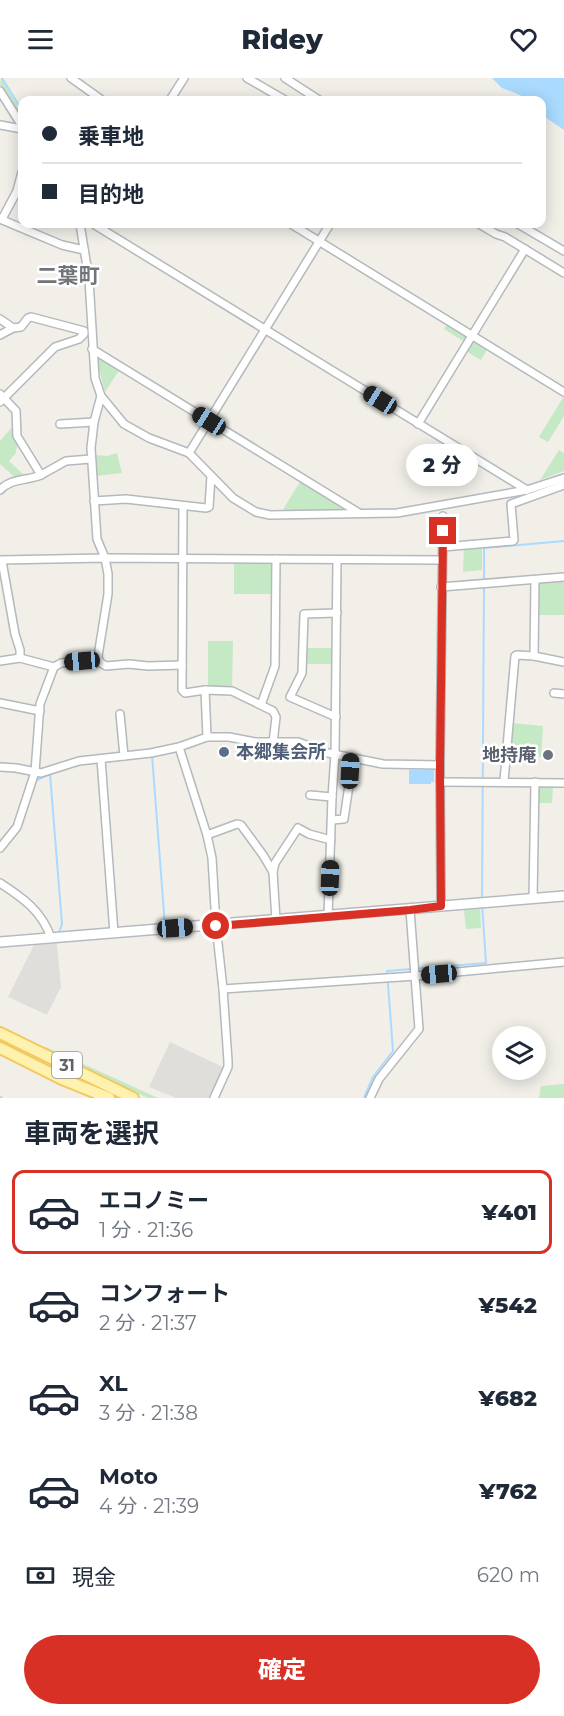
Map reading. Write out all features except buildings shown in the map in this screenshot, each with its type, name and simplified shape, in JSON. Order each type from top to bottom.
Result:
[{"type":"main road","name":"31","points":[[0,1033],[133,1098]]},
{"type":"main road","name":"31","points":[[0,1048],[63,1079],[109,1098]]},
{"type":"street","points":[[71,78],[96,96]]},
{"type":"street","points":[[173,96],[184,78]]},
{"type":"street","points":[[248,78],[278,96]]},
{"type":"street","points":[[285,78],[313,96]]},
{"type":"street","points":[[0,91],[18,120]]},
{"type":"street","points":[[0,125],[18,127]]},
{"type":"street","points":[[18,187],[1,219],[18,226]]},
{"type":"street","points":[[22,228],[62,245],[84,250]]},
{"type":"street","points":[[81,228],[89,279],[95,378],[101,396],[124,424],[149,438],[189,453],[233,498],[256,512],[270,515],[396,513],[527,490],[564,477]]},
{"type":"street","points":[[82,238],[91,228]]},
{"type":"street","points":[[101,228],[527,490]]},
{"type":"street","points":[[298,228],[564,392]]},
{"type":"street","points":[[189,453],[327,228]]},
{"type":"street","points":[[486,228],[564,273]]},
{"type":"street","points":[[525,228],[564,251]]},
{"type":"street","points":[[418,424],[525,249]]},
{"type":"street","points":[[0,335],[13,328],[21,327],[32,316],[84,331],[79,339],[55,347],[1,398],[16,411],[17,436],[41,475]]},
{"type":"street","points":[[0,319],[13,328]]},
{"type":"street","points":[[92,349],[359,513]]},
{"type":"street","points":[[101,396],[90,448],[97,539],[105,558],[108,574],[108,594],[98,658],[106,666],[182,665]]},
{"type":"street","points":[[60,424],[94,422]]},
{"type":"street","points":[[0,490],[17,480],[41,475],[66,461],[91,459]]},
{"type":"street","points":[[94,501],[126,499],[206,508],[208,507],[211,476]]},
{"type":"street","points":[[443,547],[513,541],[511,504],[564,485]]},
{"type":"street","points":[[183,506],[182,690],[188,693],[205,690],[232,691],[261,705],[274,713],[276,724],[273,743]]},
{"type":"street","points":[[441,906],[443,516]]},
{"type":"street","points":[[20,658],[1,560],[183,558],[442,560]]},
{"type":"street","points":[[261,705],[275,666],[276,559]]},
{"type":"street","points":[[328,916],[335,754],[338,560]]},
{"type":"street","points":[[441,587],[564,577]]},
{"type":"street","points":[[534,656],[535,580]]},
{"type":"street","points":[[336,717],[290,697],[302,673],[304,614],[337,613]]},
{"type":"street","points":[[504,782],[515,657],[517,655],[534,656],[564,662]]},
{"type":"street","points":[[0,661],[20,658],[54,667]]},
{"type":"street","points":[[0,848],[17,827],[35,772],[42,696],[54,667],[61,663],[98,658]]},
{"type":"street","points":[[205,690],[207,737]]},
{"type":"street","points":[[554,693],[564,694]]},
{"type":"street","points":[[0,703],[40,711]]},
{"type":"street","points":[[120,714],[124,756]]},
{"type":"street","points":[[0,767],[41,773],[79,761],[151,753],[179,747],[207,737],[229,737],[273,743],[298,742],[328,753],[382,764],[440,765]]},
{"type":"street","points":[[179,747],[212,858],[228,1067],[214,1098]]},
{"type":"street","points":[[332,820],[344,819],[351,757]]},
{"type":"street","points":[[101,759],[114,933]]},
{"type":"street","points":[[440,782],[564,783]]},
{"type":"street","points":[[533,899],[535,782]]},
{"type":"street","points":[[310,795],[332,798]]},
{"type":"street","points":[[207,835],[239,824],[273,872]]},
{"type":"street","points":[[276,920],[273,872],[275,863],[298,828],[309,834],[331,840]]},
{"type":"street","points":[[0,883],[33,906],[42,918],[51,938]]},
{"type":"street","points":[[0,942],[564,896]]},
{"type":"street","points":[[370,1098],[379,1079],[419,1029],[410,910]]},
{"type":"street","points":[[223,988],[415,976],[564,962]]},
{"type":"shaded area","points":[[56,943],[61,987],[47,1015],[8,997],[34,945]]},
{"type":"shaded area","points":[[170,1042],[225,1068],[211,1098],[176,1098],[149,1087]]},
{"type":"green space","points":[[1,78],[18,106],[18,116],[0,88]]},
{"type":"green space","points":[[448,323],[470,337],[466,343],[444,329]]},
{"type":"green space","points":[[473,339],[488,348],[481,360],[466,351]]},
{"type":"green space","points":[[99,356],[120,369],[105,392],[97,361]]},
{"type":"green space","points":[[564,396],[564,416],[548,442],[539,437]]},
{"type":"green space","points":[[14,425],[19,443],[16,453],[9,461],[27,478],[17,479],[0,464],[0,441]]},
{"type":"green space","points":[[559,450],[564,453],[564,471],[540,480]]},
{"type":"green space","points":[[117,453],[122,473],[95,476],[94,455],[107,456]]},
{"type":"green space","points":[[301,480],[352,511],[281,513]]},
{"type":"green space","points":[[482,546],[482,570],[463,572],[464,548]]},
{"type":"green space","points":[[234,562],[274,562],[274,594],[234,594]]},
{"type":"green space","points":[[564,579],[564,615],[538,615],[539,581]]},
{"type":"green space","points":[[208,641],[233,641],[232,689],[208,688]]},
{"type":"green space","points":[[304,648],[334,648],[333,664],[304,664]]},
{"type":"green space","points":[[512,723],[543,726],[541,757],[510,751]]},
{"type":"green space","points":[[553,785],[552,803],[537,803],[537,786]]},
{"type":"green space","points":[[480,909],[481,928],[466,929],[464,910]]},
{"type":"green space","points":[[46,1047],[158,1098],[148,1098],[44,1050]]},
{"type":"green space","points":[[564,1084],[564,1098],[539,1098],[541,1086]]},
{"type":"water","points":[[492,78],[564,78],[564,130],[546,118],[546,96],[521,96],[502,88]]},
{"type":"water","points":[[409,770],[434,770],[434,782],[409,784]]},
{"type":"waterway","points":[[2,78],[18,104]]},
{"type":"waterway","points":[[484,581],[484,548],[564,541]]},
{"type":"waterway","points":[[482,899],[484,586]]},
{"type":"waterway","points":[[152,755],[165,926]]},
{"type":"waterway","points":[[37,780],[50,774],[62,924],[59,933]]},
{"type":"waterway","points":[[364,1098],[373,1077],[393,1051],[387,971],[486,963],[482,904]]},
{"type":"place","name":"本郷集会所","points":[[224,752]]},
{"type":"place","name":"地持庵","points":[[548,755]]},
{"type":"district","name":"二葉町","points":[[68,276]]},
{"type":"route","points":[[216,926],[441,906],[443,531]]}]
